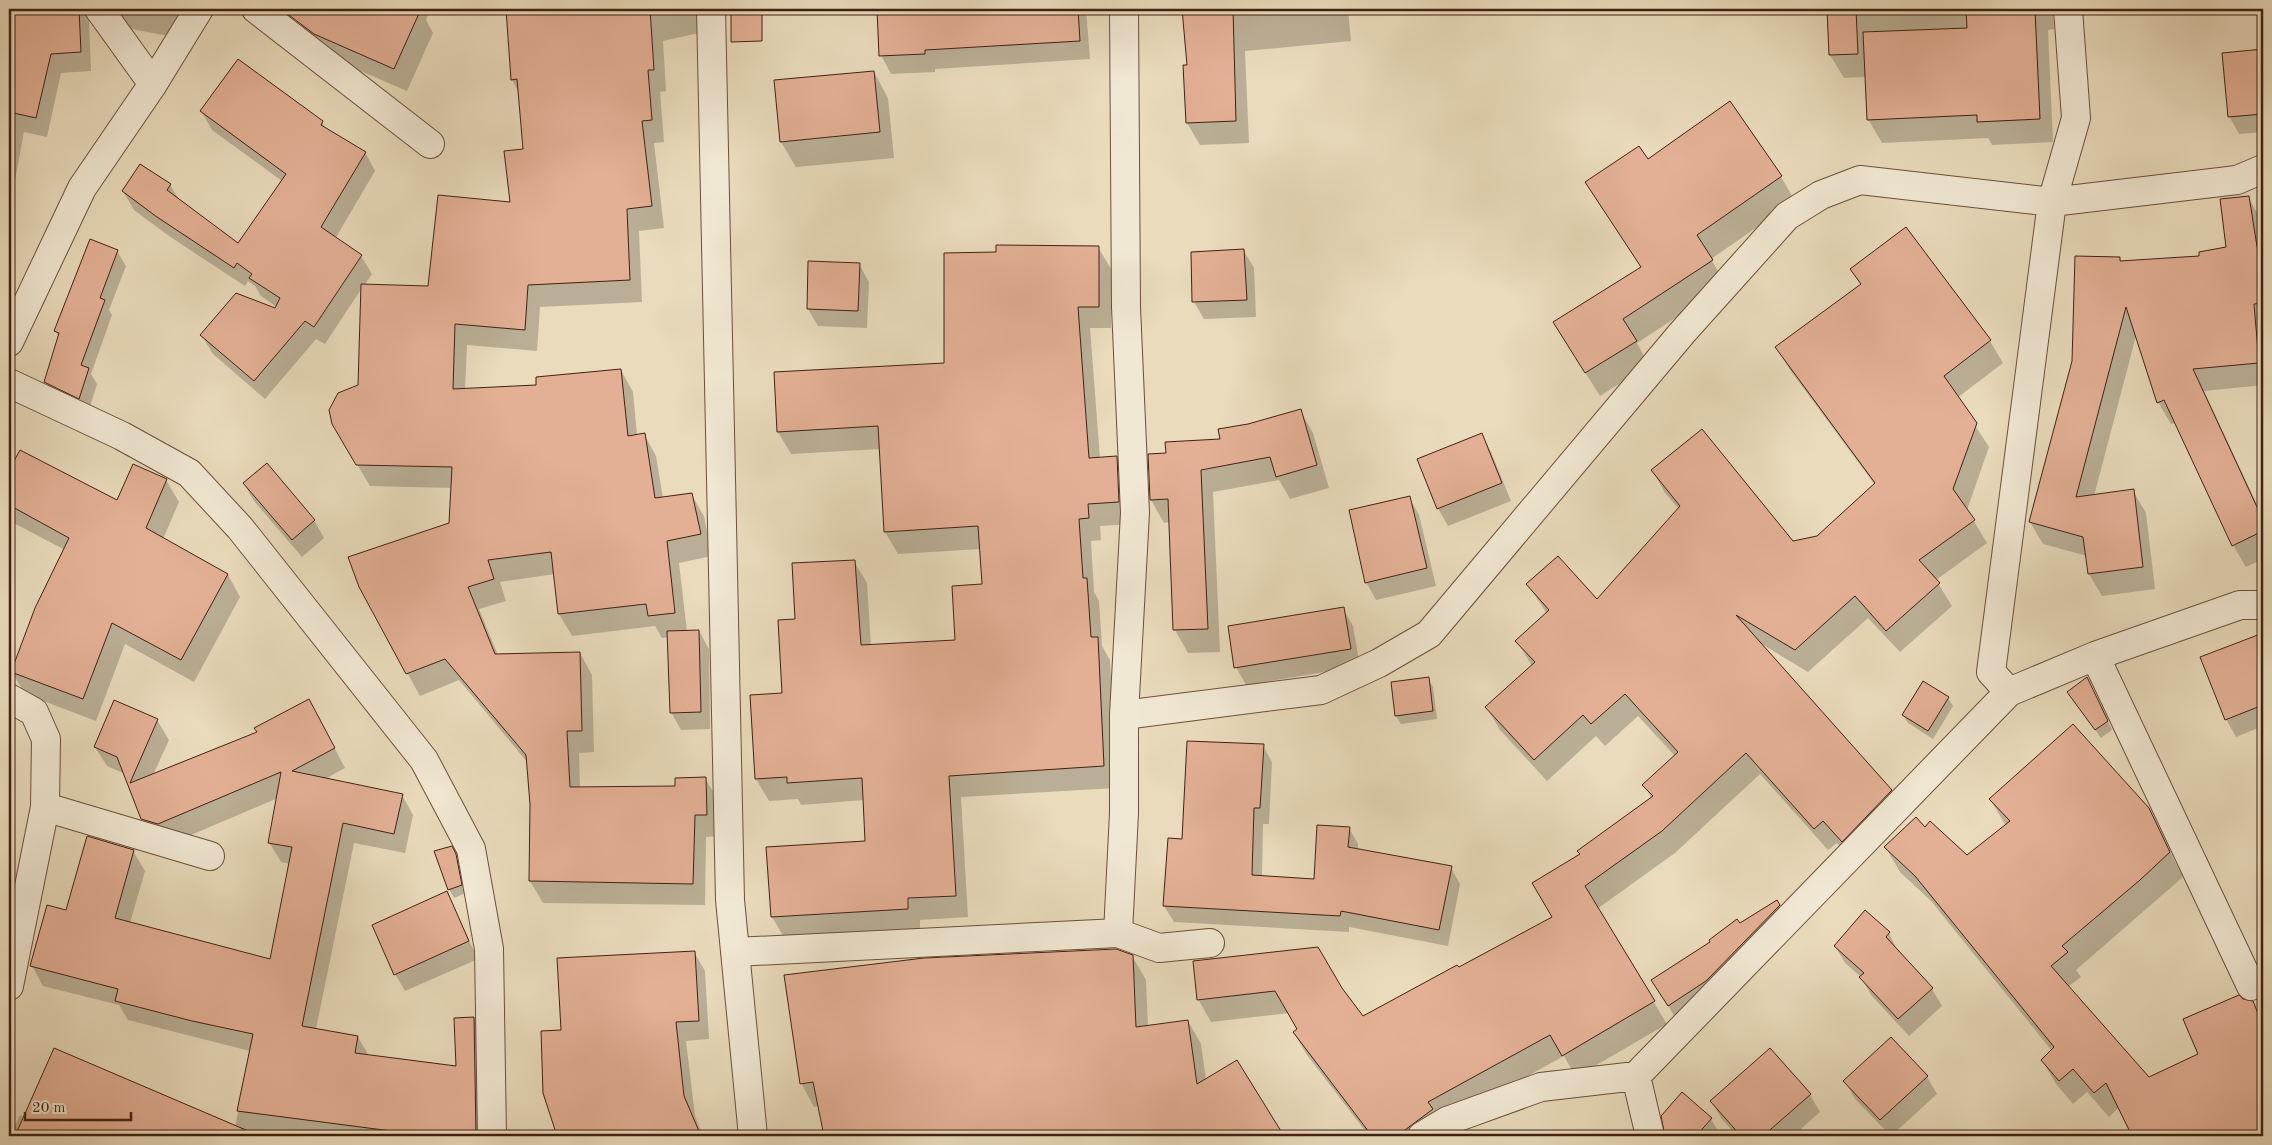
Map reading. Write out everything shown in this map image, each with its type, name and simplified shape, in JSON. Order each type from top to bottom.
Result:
[{"type":"street","points":[[99,9],[152,84]]},
{"type":"street","points":[[9,342],[82,188],[152,84],[199,9]]},
{"type":"street","points":[[256,9],[430,144]]},
{"type":"street","points":[[711,9],[730,890],[753,1136]]},
{"type":"street","points":[[1118,933],[1124,813],[1124,715],[1136,512],[1126,307],[1124,9]]},
{"type":"street","points":[[2009,692],[1991,672],[2052,202],[2076,118],[2068,9]]},
{"type":"street","points":[[1124,715],[1320,690],[1379,663],[1429,634],[1682,333],[1787,216],[1821,194],[1860,180],[2052,202],[2237,180],[2263,169]]},
{"type":"street","points":[[9,383],[122,436],[189,473],[240,528],[424,760],[471,849],[481,904],[489,949],[492,1136]]},
{"type":"street","points":[[1422,1136],[1447,1121],[1540,1087],[1636,1076],[2009,692],[2095,656],[2240,605],[2263,605]]},
{"type":"street","points":[[2095,656],[2251,986]]},
{"type":"street","points":[[9,698],[34,712],[46,739],[45,807],[9,986]]},
{"type":"street","points":[[45,807],[210,856]]},
{"type":"street","points":[[735,952],[1118,933],[1158,948],[1210,943]]},
{"type":"street","points":[[1636,1076],[1650,1136]]},
{"type":"building","points":[[9,9],[79,9],[81,52],[51,54],[36,118],[9,112]]},
{"type":"building","points":[[281,9],[421,9],[394,69],[314,34]]},
{"type":"building","points":[[506,9],[650,9],[654,70],[648,70],[652,120],[642,121],[652,206],[627,209],[630,280],[528,285],[525,330],[455,324],[453,389],[536,385],[536,377],[621,369],[628,436],[645,433],[655,498],[692,493],[701,534],[667,541],[675,613],[648,616],[646,604],[558,614],[551,552],[488,560],[494,579],[468,587],[495,654],[580,652],[582,731],[567,731],[570,787],[675,786],[675,778],[706,777],[707,815],[695,815],[693,884],[529,881],[530,804],[526,755],[445,659],[406,674],[359,587],[348,557],[449,523],[452,467],[356,465],[332,424],[329,410],[338,393],[358,385],[361,284],[428,286],[438,195],[510,202],[504,151],[523,149],[517,79],[511,80]]},
{"type":"building","points":[[731,9],[762,9],[762,41],[731,42]]},
{"type":"building","points":[[877,9],[922,9],[923,11],[1078,9],[1080,41],[925,50],[925,54],[879,56]]},
{"type":"building","points":[[1182,9],[1233,9],[1236,121],[1186,123],[1183,65],[1187,65]]},
{"type":"building","points":[[1827,9],[1856,9],[1858,54],[1829,55]]},
{"type":"building","points":[[1966,9],[2035,9],[2040,119],[1977,122],[1977,115],[1867,120],[1863,32],[1967,28]]},
{"type":"building","points":[[2263,49],[2263,114],[2228,117],[2222,53]]},
{"type":"building","points":[[238,59],[323,121],[321,125],[366,152],[321,227],[362,255],[314,327],[305,321],[254,381],[200,335],[236,293],[275,308],[280,298],[249,278],[252,274],[237,263],[234,268],[157,217],[122,191],[140,164],[171,184],[167,190],[238,243],[286,174],[200,111]]},
{"type":"building","points":[[874,71],[880,132],[780,142],[774,80]]},
{"type":"building","points":[[1730,101],[1782,176],[1697,235],[1713,260],[1623,319],[1637,341],[1585,373],[1553,322],[1641,267],[1585,182],[1639,146],[1648,159]]},
{"type":"building","points":[[2249,196],[2263,284],[2263,303],[2254,304],[2259,363],[2193,369],[2263,520],[2263,531],[2232,546],[2164,400],[2157,403],[2126,307],[2076,497],[2134,489],[2143,567],[2088,574],[2083,537],[2029,522],[2072,361],[2075,256],[2120,257],[2120,261],[2199,256],[2199,252],[2226,247],[2220,199]]},
{"type":"building","points":[[1906,227],[1991,340],[1944,376],[1977,423],[1953,489],[1975,520],[1919,560],[1940,583],[1886,631],[1855,596],[1795,650],[1736,615],[1892,790],[1842,842],[1823,821],[1814,829],[1746,753],[1662,831],[1585,886],[1655,1001],[1562,1056],[1550,1035],[1428,1102],[1433,1109],[1397,1136],[1372,1136],[1293,1032],[1297,1029],[1275,991],[1197,1000],[1193,961],[1318,947],[1342,988],[1363,1016],[1457,965],[1459,967],[1552,917],[1532,883],[1580,854],[1577,851],[1653,796],[1642,785],[1678,752],[1625,694],[1591,724],[1583,715],[1534,760],[1485,707],[1535,662],[1515,641],[1549,610],[1526,584],[1558,556],[1597,599],[1680,506],[1651,470],[1702,429],[1793,541],[1817,536],[1875,483],[1775,347],[1861,284],[1850,269]]},
{"type":"building","points":[[90,239],[118,250],[100,298],[105,300],[81,365],[89,368],[79,399],[44,382],[59,333],[54,331]]},
{"type":"building","points":[[996,245],[1099,246],[1099,307],[1078,307],[1089,458],[1117,456],[1119,502],[1088,504],[1089,518],[1079,519],[1083,578],[1087,578],[1091,637],[1098,637],[1104,766],[949,776],[956,896],[908,898],[908,909],[771,917],[766,847],[865,841],[862,778],[787,783],[787,777],[755,779],[750,695],[782,693],[778,620],[795,619],[792,563],[855,560],[861,645],[955,640],[952,586],[982,584],[978,526],[884,532],[878,426],[777,432],[774,372],[944,363],[944,253],[996,252]]},
{"type":"building","points":[[1244,249],[1247,300],[1192,302],[1191,252]]},
{"type":"building","points":[[808,261],[860,263],[858,311],[807,309]]},
{"type":"building","points":[[1301,409],[1317,465],[1276,477],[1270,457],[1201,470],[1208,629],[1173,630],[1168,499],[1150,500],[1148,454],[1166,453],[1165,442],[1220,439],[1218,429],[1248,424]]},
{"type":"building","points":[[1482,433],[1502,483],[1437,509],[1417,459]]},
{"type":"building","points":[[20,450],[117,500],[133,464],[167,479],[146,528],[228,574],[181,660],[112,623],[83,699],[11,672],[35,608],[69,538],[9,505],[9,470]]},
{"type":"building","points":[[267,463],[315,520],[292,540],[243,483]]},
{"type":"building","points":[[1410,496],[1427,568],[1365,583],[1349,510]]},
{"type":"building","points":[[1344,607],[1351,649],[1234,668],[1228,626]]},
{"type":"building","points":[[699,630],[701,712],[670,713],[667,631]]},
{"type":"building","points":[[2263,633],[2263,705],[2225,720],[2200,657]]},
{"type":"building","points":[[1429,677],[1433,711],[1395,716],[1391,682]]},
{"type":"building","points":[[2087,677],[2108,721],[2095,730],[2067,692]]},
{"type":"building","points":[[1923,681],[1949,697],[1928,731],[1902,715]]},
{"type":"building","points":[[309,699],[335,748],[292,771],[403,794],[394,834],[343,823],[302,1026],[358,1036],[355,1053],[456,1066],[454,1018],[474,1017],[476,1136],[430,1136],[237,1111],[253,1034],[192,1021],[115,1001],[118,989],[30,966],[47,905],[66,910],[87,836],[134,850],[115,918],[270,959],[292,847],[268,843],[281,772],[158,824],[141,819],[117,757],[94,747],[114,700],[158,719],[130,783],[257,732],[254,728]]},
{"type":"building","points":[[2073,724],[2149,808],[2170,852],[2062,946],[2068,952],[2051,966],[2149,1077],[2198,1054],[2183,1019],[2239,995],[2243,999],[2253,1001],[2263,1026],[2263,1136],[2132,1136],[2106,1083],[2094,1093],[2073,1069],[2059,1081],[2041,1060],[2054,1047],[1915,876],[1884,847],[1916,817],[1925,827],[1930,821],[1967,855],[2010,821],[1989,799]]},
{"type":"building","points":[[1187,741],[1264,744],[1260,808],[1254,808],[1252,875],[1314,879],[1317,825],[1350,827],[1348,847],[1452,866],[1439,930],[1341,911],[1340,916],[1163,906],[1168,838],[1182,839]]},
{"type":"building","points":[[452,846],[456,854],[462,885],[448,890],[434,851]]},
{"type":"building","points":[[447,891],[469,941],[394,975],[372,925]]},
{"type":"building","points":[[1777,900],[1780,905],[1706,981],[1668,1006],[1651,980],[1710,942],[1709,940],[1737,919],[1740,923]]},
{"type":"building","points":[[1865,910],[1890,932],[1886,937],[1933,988],[1898,1019],[1859,977],[1864,973],[1834,946]]},
{"type":"building","points":[[1116,949],[1133,955],[1136,1027],[1188,1020],[1197,1084],[1237,1060],[1284,1136],[824,1136],[813,1082],[800,1084],[784,975],[924,958]]},
{"type":"building","points":[[695,951],[699,1021],[676,1022],[684,1096],[701,1136],[557,1136],[543,1093],[541,1031],[561,1030],[557,958]]},
{"type":"building","points":[[1891,1037],[1928,1076],[1880,1120],[1843,1081]]},
{"type":"building","points":[[54,1048],[260,1136],[15,1136]]},
{"type":"building","points":[[1770,1048],[1811,1094],[1763,1136],[1741,1136],[1710,1101]]},
{"type":"building","points":[[1682,1092],[1712,1118],[1696,1136],[1665,1136],[1661,1116]]}]
